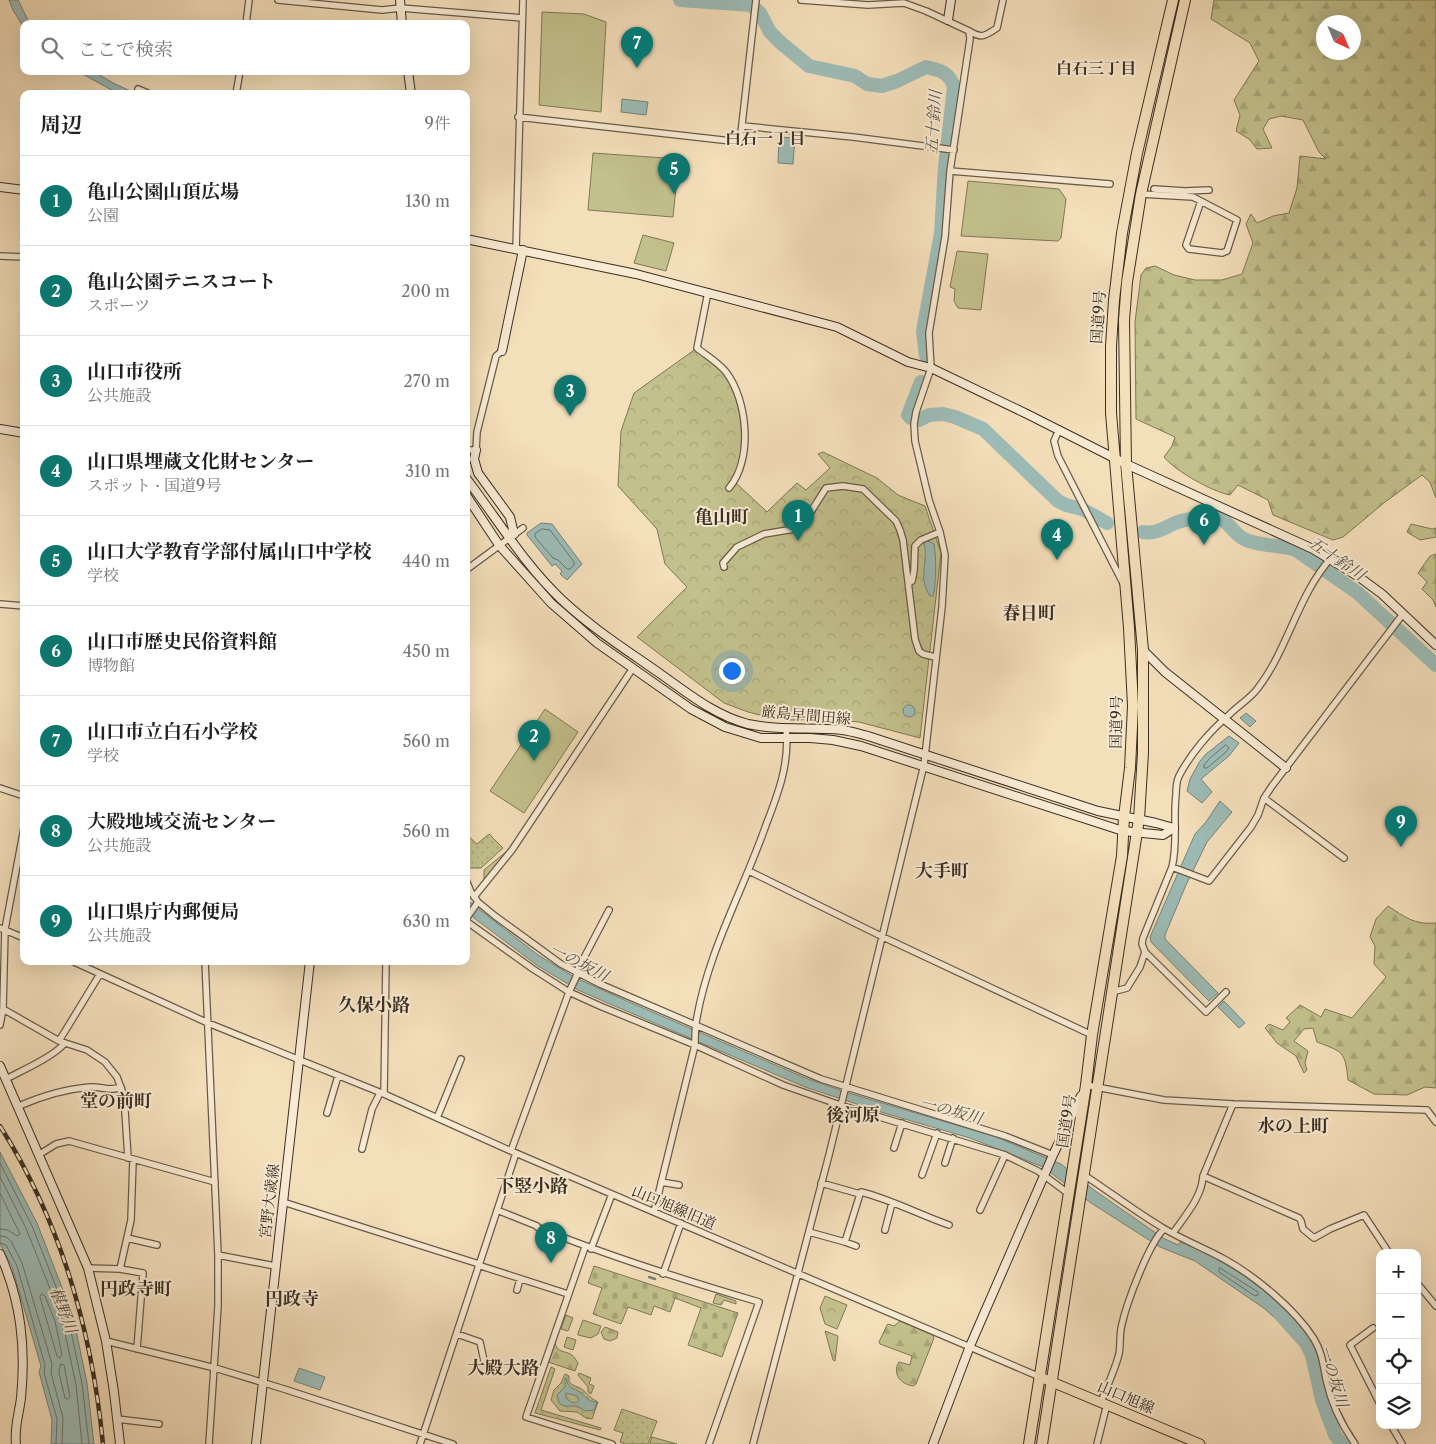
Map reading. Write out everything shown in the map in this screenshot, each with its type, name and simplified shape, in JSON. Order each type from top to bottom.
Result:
[{"type":"highway","name":"国道9号","points":[[1029,1444],[1074,1170],[1092,1035],[1122,856],[1124,817],[1130,768],[1132,706],[1130,637],[1111,413],[1111,346],[1114,300],[1122,234],[1137,153],[1173,0]]},
{"type":"highway","name":"国道9号","points":[[1042,1444],[1139,819],[1143,753],[1143,650],[1126,464],[1124,320],[1140,194],[1185,0]]},
{"type":"main road","name":"山口旭線","points":[[1040,1377],[1200,1444]]},
{"type":"street","points":[[246,20],[248,0]]},
{"type":"street","points":[[278,0],[382,10],[400,4],[522,18]]},
{"type":"street","points":[[511,536],[510,517],[478,473],[474,459],[476,432],[496,356],[502,351],[520,250],[518,117],[523,0]]},
{"type":"street","points":[[803,0],[868,5],[884,2],[904,3],[948,20],[977,36],[983,36],[996,28],[1003,0]]},
{"type":"street","points":[[948,20],[951,0]]},
{"type":"street","points":[[518,117],[740,142],[756,1]]},
{"type":"street","points":[[400,4],[402,20]]},
{"type":"street","points":[[753,1444],[799,1274],[924,765],[942,607],[945,555],[940,532],[927,492],[915,441],[914,424],[916,412],[931,368],[929,333],[945,237],[950,171],[949,150],[970,39],[969,31]]},
{"type":"street","points":[[237,90],[239,75]]},
{"type":"street","points":[[409,75],[410,90]]},
{"type":"street","points":[[742,126],[853,137],[949,150]]},
{"type":"street","points":[[950,171],[1110,184]]},
{"type":"street","points":[[0,187],[20,190]]},
{"type":"street","points":[[1154,189],[1193,196],[1237,220],[1227,252],[1190,249],[1186,245],[1200,201]]},
{"type":"street","points":[[1140,194],[1153,196],[1209,190]]},
{"type":"street","points":[[470,240],[636,274],[837,327],[908,362],[931,368],[1126,464],[1313,549],[1382,594],[1436,645]]},
{"type":"street","points":[[0,256],[20,257]]},
{"type":"street","points":[[708,292],[697,348],[718,363],[728,374],[738,396],[746,441],[735,481],[729,488]]},
{"type":"street","points":[[0,429],[20,432]]},
{"type":"street","points":[[1059,430],[1054,441],[1058,456],[1125,587]]},
{"type":"street","points":[[470,450],[476,450]]},
{"type":"street","name":"厳島早間田線","points":[[470,483],[544,581],[584,620],[704,704],[727,717],[747,724],[786,729],[844,730],[1098,811],[1174,828]]},
{"type":"street","points":[[724,567],[723,563],[738,547],[764,534],[794,529],[805,521],[826,488],[852,486],[863,489],[896,521],[900,530],[909,583],[915,639],[922,654],[935,657]]},
{"type":"street","name":"厳島早間田線","points":[[470,501],[499,545],[526,576],[575,625],[691,709],[725,728],[761,738],[810,738],[861,746],[1123,831],[1163,835],[1174,828]]},
{"type":"street","points":[[470,567],[523,528]]},
{"type":"street","points":[[909,583],[912,581],[914,571],[915,546],[921,540],[940,532]]},
{"type":"street","points":[[1226,992],[1206,1012],[1145,952],[1142,944],[1174,868],[1176,786],[1179,776],[1196,751],[1224,718],[1258,689],[1319,572],[1329,561]]},
{"type":"street","points":[[0,604],[20,606]]},
{"type":"street","points":[[1174,868],[1210,881],[1251,827],[1264,798],[1403,614]]},
{"type":"street","points":[[1143,650],[1165,672],[1286,768]]},
{"type":"street","points":[[470,914],[476,901],[633,668]]},
{"type":"street","points":[[654,1212],[695,1044],[696,1026],[710,967],[749,871],[782,781],[787,752],[786,729]]},
{"type":"street","points":[[0,788],[20,795]]},
{"type":"street","points":[[1264,798],[1344,858]]},
{"type":"street","points":[[0,1025],[3,1009],[3,929],[20,847]]},
{"type":"street","points":[[749,871],[883,937],[1092,1035]]},
{"type":"street","points":[[470,888],[476,901],[528,942],[577,974],[845,1089],[1005,1136],[1052,1156]]},
{"type":"street","points":[[420,1444],[457,1334],[514,1152],[569,990],[609,910]]},
{"type":"street","points":[[470,922],[533,969],[569,990],[695,1044],[783,1085],[1005,1155],[1045,1173],[1070,1192]]},
{"type":"street","points":[[3,929],[20,936]]},
{"type":"street","points":[[1112,992],[1127,988],[1140,967],[1145,952]]},
{"type":"street","name":"山口旭線旧道","points":[[81,965],[208,1023],[382,1094],[1040,1377]]},
{"type":"street","points":[[205,965],[218,1255],[209,1444]]},
{"type":"street","name":"宮野大歳線","points":[[256,1444],[310,965]]},
{"type":"street","points":[[362,1148],[372,1109],[382,1094],[386,965]]},
{"type":"street","points":[[6,1078],[61,1047],[100,974]]},
{"type":"street","points":[[3,1009],[62,1042],[87,1050],[105,1062],[117,1077],[124,1096],[130,1159],[130,1220],[120,1269]]},
{"type":"street","points":[[436,1118],[461,1059]]},
{"type":"street","points":[[0,1066],[40,1154],[88,1268],[106,1341],[120,1444]]},
{"type":"street","points":[[327,1113],[338,1076]]},
{"type":"street","points":[[933,1444],[970,1346],[1052,1156],[1086,1085],[1164,1100],[1427,1110],[1436,1122]]},
{"type":"street","points":[[19,1106],[50,1093],[91,1087],[117,1089],[121,1087]]},
{"type":"street","points":[[1173,1233],[1194,1202],[1233,1104]]},
{"type":"street","points":[[894,1148],[902,1123]]},
{"type":"street","points":[[922,1175],[937,1133]]},
{"type":"street","points":[[945,1163],[953,1138]]},
{"type":"street","points":[[40,1154],[56,1144],[69,1141],[215,1182]]},
{"type":"street","points":[[980,1210],[1005,1155]]},
{"type":"street","points":[[1084,1176],[1162,1231],[1173,1233],[1223,1258],[1262,1284],[1305,1327],[1319,1349],[1334,1407],[1341,1424],[1355,1444]]},
{"type":"street","points":[[1203,1176],[1299,1218],[1303,1229],[1314,1238],[1364,1215],[1386,1249]]},
{"type":"street","points":[[661,1182],[679,1185]]},
{"type":"street","points":[[821,1183],[860,1194],[861,1192],[877,1196],[949,1225]]},
{"type":"street","points":[[612,1194],[568,1294],[526,1418],[612,1444]]},
{"type":"street","points":[[845,1242],[860,1194]]},
{"type":"street","points":[[282,1202],[568,1294]]},
{"type":"street","points":[[885,1230],[892,1203]]},
{"type":"street","points":[[496,1210],[520,1218],[588,1248],[663,1274],[759,1302],[709,1444]]},
{"type":"street","points":[[663,1274],[681,1223]]},
{"type":"street","points":[[1097,1444],[1104,1403],[1119,1355],[1122,1324],[1149,1252],[1162,1231]]},
{"type":"street","points":[[809,1232],[856,1246]]},
{"type":"street","points":[[127,1238],[157,1245]]},
{"type":"street","points":[[0,1254],[11,1283],[22,1326],[21,1400],[15,1426],[16,1444]]},
{"type":"street","points":[[218,1255],[275,1266]]},
{"type":"street","points":[[88,1268],[120,1269],[143,1273],[138,1349]]},
{"type":"street","points":[[517,1290],[520,1279]]},
{"type":"street","points":[[1421,1288],[1436,1306]]},
{"type":"street","points":[[1374,1328],[1350,1345],[1376,1396]]},
{"type":"street","points":[[457,1334],[480,1342],[484,1361],[494,1364]]},
{"type":"street","points":[[106,1341],[263,1382],[453,1444]]},
{"type":"street","points":[[117,1419],[159,1424]]},
{"type":"street","points":[[1393,1429],[1402,1444]]},
{"type":"green space","points":[[1214,0],[1436,0],[1436,498],[1430,482],[1422,475],[1385,502],[1343,537],[1333,540],[1273,515],[1268,500],[1238,485],[1230,495],[1214,490],[1185,474],[1169,463],[1164,457],[1172,446],[1175,437],[1136,419],[1135,322],[1141,275],[1146,268],[1155,266],[1174,275],[1195,280],[1222,280],[1242,274],[1253,243],[1246,224],[1251,214],[1257,223],[1273,216],[1289,213],[1297,188],[1300,156],[1326,159],[1319,152],[1303,120],[1281,116],[1269,119],[1263,129],[1272,148],[1257,149],[1249,139],[1236,131],[1240,115],[1234,100],[1259,61],[1250,43],[1211,19]]},
{"type":"green space","points":[[542,12],[584,14],[606,22],[601,112],[539,105]]},
{"type":"green space","points":[[593,153],[679,159],[673,217],[588,210]]},
{"type":"green space","points":[[968,181],[1059,189],[1066,199],[1061,238],[1058,241],[961,236]]},
{"type":"green space","points":[[643,235],[674,243],[666,271],[634,263]]},
{"type":"green space","points":[[957,251],[988,254],[981,310],[958,308],[954,301],[955,289],[950,287]]},
{"type":"green space","points":[[697,348],[718,363],[738,395],[746,441],[735,482],[767,512],[797,483],[806,490],[830,468],[818,454],[823,452],[877,478],[898,495],[925,506],[941,553],[920,738],[859,722],[827,719],[792,720],[772,718],[748,712],[724,703],[637,637],[687,587],[665,564],[657,529],[618,486],[621,431],[634,393]]},
{"type":"green space","points":[[1411,524],[1432,529],[1436,528],[1436,537],[1420,540],[1407,532]]},
{"type":"green space","points":[[1436,554],[1436,607],[1433,600],[1422,589],[1427,582],[1418,573],[1430,556]]},
{"type":"green space","points":[[545,709],[578,732],[524,813],[490,791]]},
{"type":"green space","points":[[489,834],[503,848],[481,868],[470,868],[470,838],[477,844]]},
{"type":"green space","points":[[508,852],[484,880],[484,870]]},
{"type":"green space","points":[[1388,906],[1405,917],[1416,921],[1436,923],[1436,1088],[1425,1087],[1407,1095],[1374,1094],[1348,1080],[1344,1058],[1332,1048],[1317,1042],[1313,1028],[1304,1029],[1294,1041],[1308,1051],[1305,1063],[1307,1070],[1304,1073],[1296,1056],[1277,1043],[1265,1028],[1269,1024],[1283,1030],[1290,1022],[1286,1018],[1300,1005],[1321,1017],[1325,1009],[1352,1018],[1386,977],[1374,964],[1375,946],[1370,937],[1376,919]]},
{"type":"green space","points":[[594,1266],[738,1313],[722,1357],[688,1345],[701,1308],[675,1298],[670,1312],[654,1306],[651,1315],[628,1307],[621,1324],[593,1314],[602,1288],[588,1283]]},
{"type":"green space","points":[[716,1294],[736,1301],[736,1304],[724,1300],[721,1305],[713,1303]]},
{"type":"green space","points":[[825,1296],[847,1305],[837,1329],[825,1324],[820,1308]]},
{"type":"green space","points":[[566,1315],[573,1318],[568,1331],[561,1329]]},
{"type":"green space","points":[[583,1320],[601,1326],[598,1334],[591,1338],[578,1335]]},
{"type":"green space","points":[[900,1321],[933,1335],[934,1338],[916,1384],[913,1386],[904,1383],[896,1370],[899,1362],[910,1365],[912,1356],[879,1342],[888,1324],[894,1326]]},
{"type":"green space","points":[[605,1327],[618,1332],[617,1338],[610,1341],[604,1339],[601,1332]]},
{"type":"green space","points":[[825,1331],[838,1336],[835,1361],[833,1360]]},
{"type":"green space","points":[[567,1337],[576,1340],[573,1350],[564,1347]]},
{"type":"green space","points":[[555,1343],[558,1349],[575,1358],[578,1363],[575,1371],[548,1362]]},
{"type":"green space","points":[[551,1367],[555,1369],[541,1410],[601,1428],[600,1430],[535,1413]]},
{"type":"green space","points":[[579,1373],[591,1378],[589,1384],[594,1386],[591,1394],[578,1375]]},
{"type":"green space","points":[[565,1374],[569,1376],[570,1383],[598,1402],[592,1419],[586,1418],[577,1412],[560,1411],[551,1400],[554,1390],[561,1383]]},
{"type":"green space","points":[[622,1409],[657,1421],[648,1444],[625,1444],[620,1442],[623,1433],[614,1430]]},
{"type":"green space","points":[[652,1437],[677,1444],[650,1444]]},
{"type":"water","points":[[9,0],[18,0],[28,20],[20,21]]},
{"type":"water","points":[[84,75],[100,75],[128,90],[112,90]]},
{"type":"water","points":[[622,99],[648,102],[646,115],[621,112]]},
{"type":"water","points":[[779,137],[795,138],[793,164],[778,163]]},
{"type":"water","points":[[541,523],[552,524],[582,564],[567,580],[560,574],[562,571],[555,564],[552,566],[527,535],[527,533]]},
{"type":"water","points":[[927,541],[933,543],[935,553],[933,596],[930,596],[924,582],[924,543]]},
{"type":"water","points":[[907,705],[911,705],[915,711],[911,717],[907,717],[903,713],[903,709]]},
{"type":"water","points":[[1246,713],[1256,721],[1250,727],[1240,718]]},
{"type":"water","points":[[1229,736],[1239,743],[1229,756],[1201,779],[1212,792],[1202,803],[1187,791],[1190,779],[1206,754]]},
{"type":"water","points":[[1220,801],[1232,812],[1207,842],[1165,935],[1165,939],[1218,993],[1209,1001],[1151,942],[1150,937],[1195,834],[1206,822]]},
{"type":"water","points":[[470,902],[538,955],[574,977],[808,1079],[996,1137],[1061,1164],[1094,1190],[1163,1238],[1178,1245],[1181,1241],[1215,1258],[1247,1278],[1281,1306],[1294,1321],[1292,1327],[1286,1328],[1265,1309],[1195,1261],[1160,1247],[1091,1203],[1043,1167],[970,1138],[884,1113],[805,1087],[578,990],[538,966],[470,914]]},
{"type":"water","points":[[1224,1001],[1245,1023],[1239,1028],[1218,1007]]},
{"type":"water","name":"椹野川","points":[[0,1152],[37,1223],[73,1316],[87,1383],[94,1444],[51,1444],[52,1420],[39,1372],[41,1366],[12,1267],[0,1244]]},
{"type":"water","points":[[299,1368],[325,1377],[320,1390],[294,1381]]},
{"type":"water","points":[[565,1378],[570,1387],[590,1400],[597,1402],[594,1410],[585,1411],[577,1406],[564,1406],[559,1403],[557,1395],[565,1387]],"holes":[[[566,1393],[577,1396],[579,1400],[576,1403],[571,1402],[566,1398]]]},
{"type":"waterway","name":"五十鈴川","points":[[680,0],[751,5],[760,13],[770,32],[809,66],[855,76],[867,84],[882,86],[926,67],[947,75],[952,82],[954,87],[945,167],[941,233],[923,331],[926,356]]},
{"type":"waterway","name":"五十鈴川","points":[[921,382],[908,415],[911,418],[919,420],[929,415],[943,414],[983,429],[1058,501],[1082,509],[1107,523]]},
{"type":"waterway","name":"五十鈴川","points":[[1143,532],[1163,529],[1184,520],[1213,517],[1222,520],[1250,542],[1296,550],[1358,593],[1436,665]]},
{"type":"waterway","points":[[649,1277],[655,1279]]},
{"type":"waterway","name":"一の坂川","points":[[1280,1314],[1306,1343],[1312,1355],[1322,1400],[1335,1435],[1342,1444]]},
{"type":"railway","points":[[0,1126],[40,1200],[70,1279],[82,1319],[91,1361],[103,1444]]},
{"type":"place","name":"山口市立白石小学校","points":[[637,68]]},
{"type":"place","name":"山口大学教育学部付属山口中学校","points":[[674,194]]},
{"type":"place","name":"山口市役所","points":[[570,416]]},
{"type":"place","name":"亀山公園山頂広場","points":[[798,541]]},
{"type":"place","name":"山口市歴史民俗資料館","points":[[1204,545]]},
{"type":"place","name":"山口県埋蔵文化財センター","points":[[1057,560]]},
{"type":"place","name":"亀山公園テニスコート","points":[[534,761]]},
{"type":"place","name":"山口県庁内郵便局","points":[[1401,847]]},
{"type":"place","name":"大殿地域交流センター","points":[[551,1263]]},
{"type":"district","name":"白石三丁目","points":[[1096,68]]},
{"type":"district","name":"白石一丁目","points":[[765,138]]},
{"type":"district","name":"亀山町","points":[[722,517]]},
{"type":"district","name":"春日町","points":[[1029,613]]},
{"type":"district","name":"大手町","points":[[942,871]]},
{"type":"district","name":"久保小路","points":[[374,1005]]},
{"type":"district","name":"堂の前町","points":[[116,1101]]},
{"type":"district","name":"後河原","points":[[853,1115]]},
{"type":"district","name":"水の上町","points":[[1293,1126]]},
{"type":"district","name":"下竪小路","points":[[532,1186]]},
{"type":"district","name":"円政寺町","points":[[136,1289]]},
{"type":"district","name":"円政寺","points":[[292,1299]]},
{"type":"district","name":"大殿大路","points":[[503,1368]]}]
